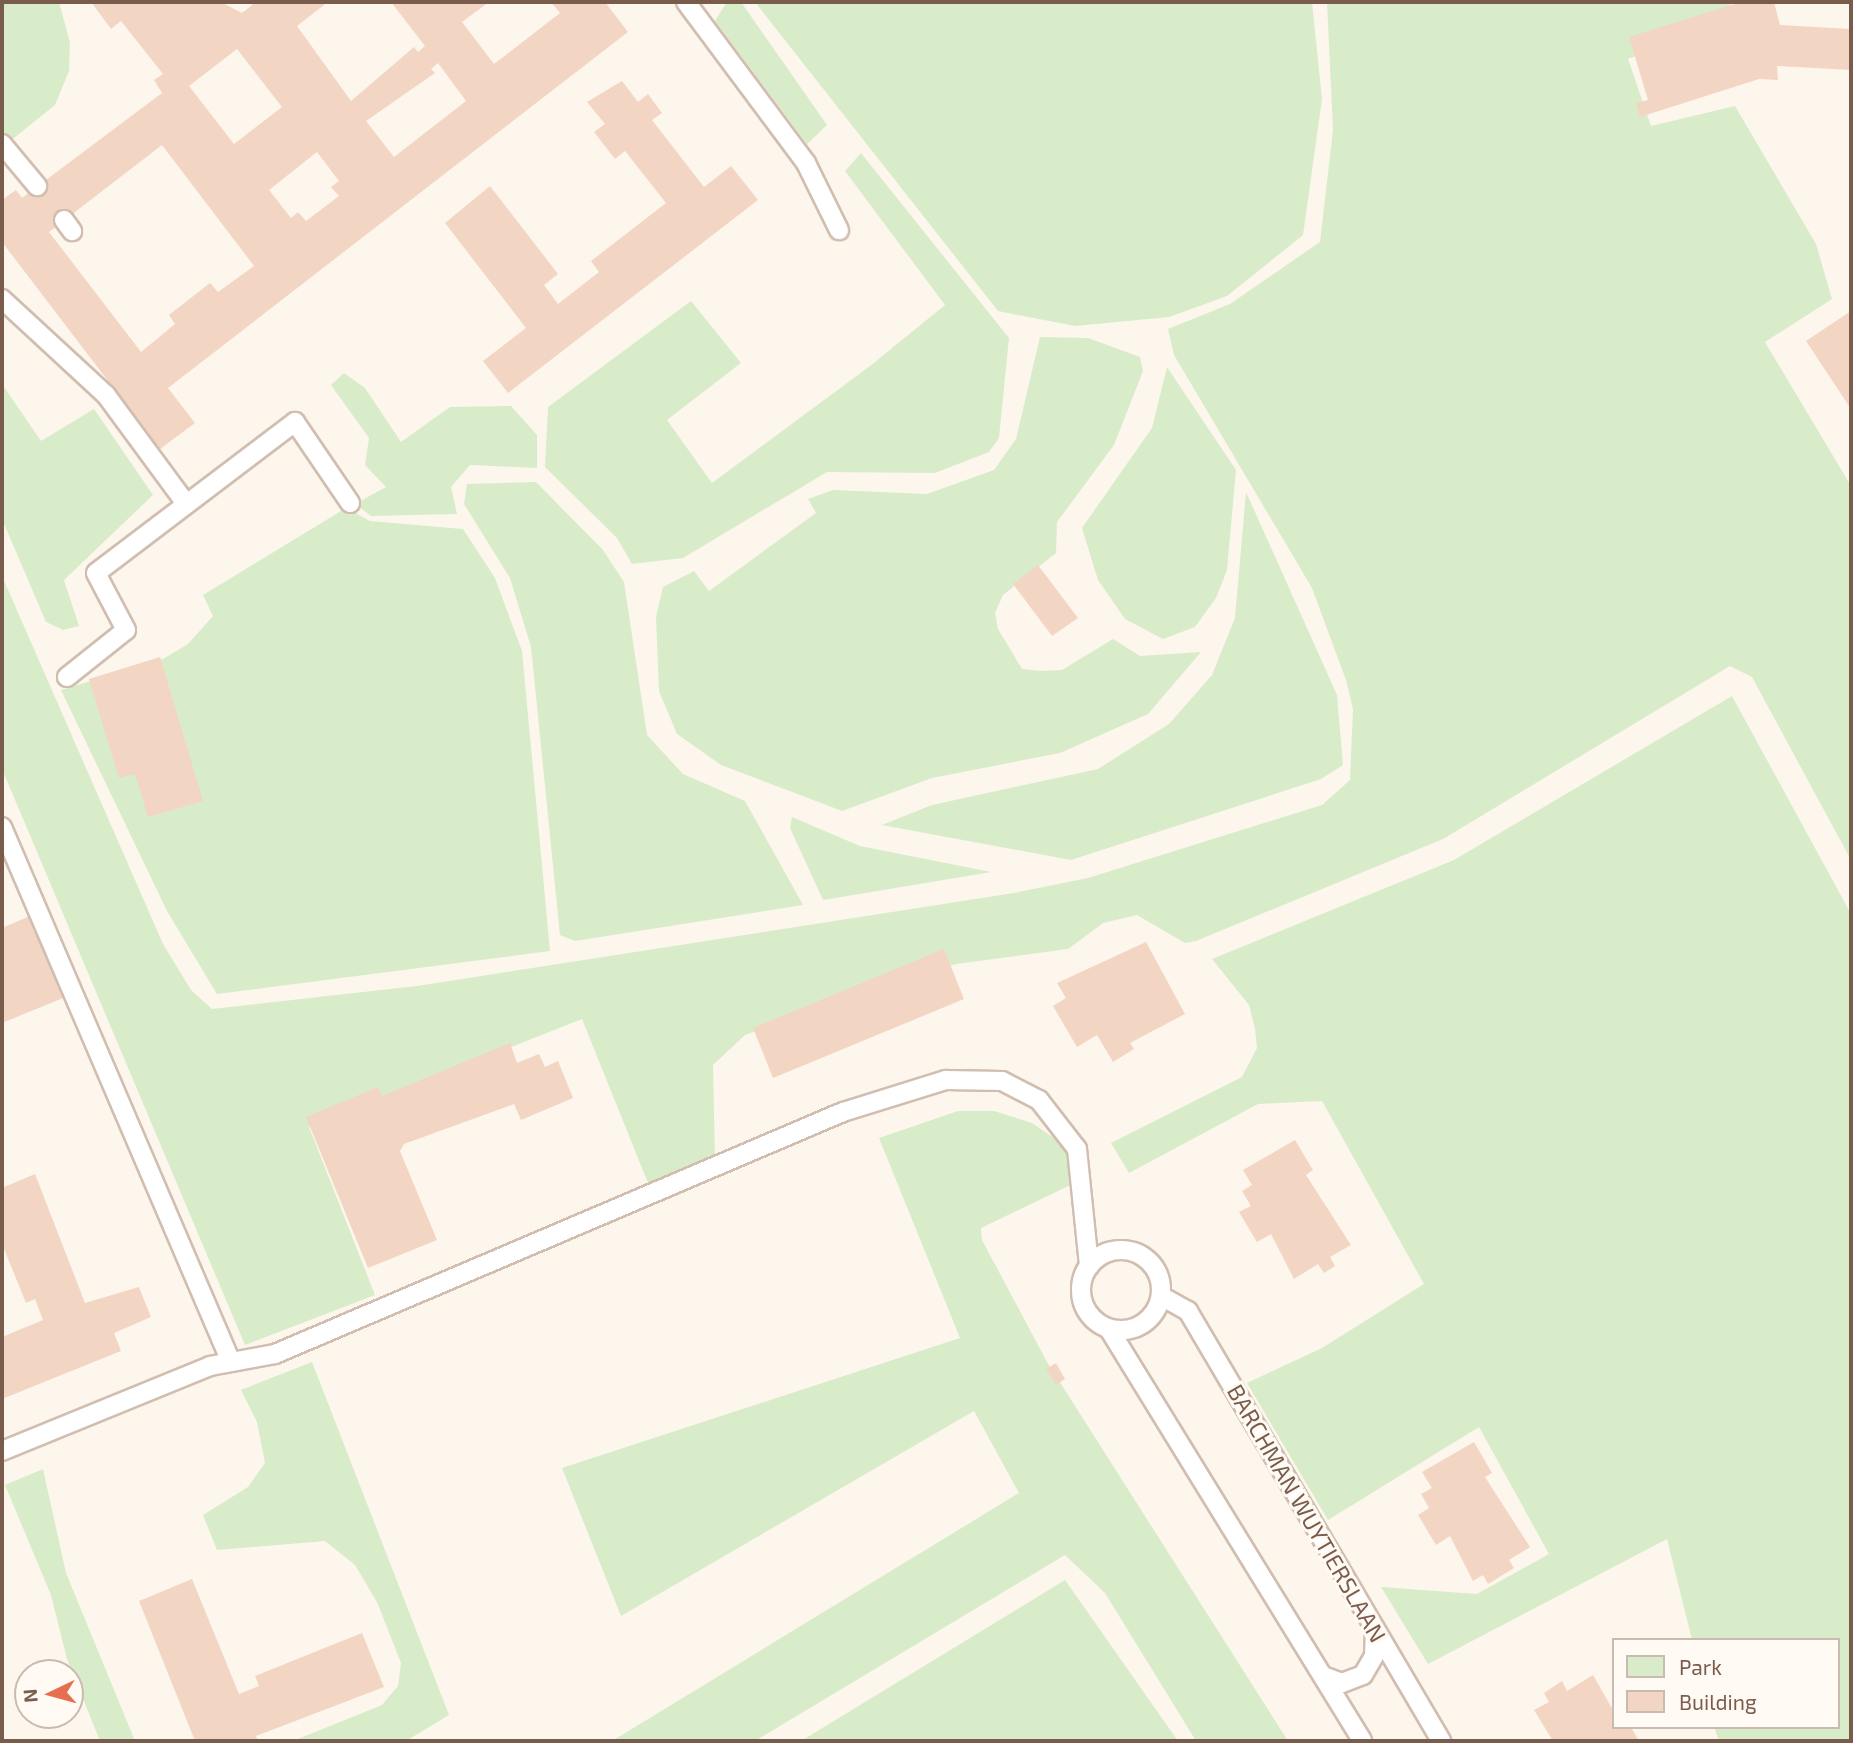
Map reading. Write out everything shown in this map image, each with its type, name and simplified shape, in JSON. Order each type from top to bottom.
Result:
[{"type":"lane","points":[[686,2],[806,163],[839,230]]},
{"type":"lane","points":[[2,144],[37,186]]},
{"type":"lane","points":[[2,299],[106,395],[185,502]]},
{"type":"lane","points":[[67,677],[126,630],[96,573],[185,502],[295,422],[350,503]]},
{"type":"lane","points":[[2,827],[231,1362]]},
{"type":"lane","points":[[2,1451],[231,1362],[275,1354],[843,1112],[946,1080],[1002,1081],[1039,1100],[1077,1149],[1089,1266],[1080,1295],[1090,1316],[1109,1329],[1362,1741]]},
{"type":"lane","points":[[1089,1266],[1099,1255],[1121,1249],[1143,1255],[1158,1273],[1161,1296],[1142,1324],[1109,1329]]},
{"type":"lane","name":"BARCHMAN WUYTIERSLAAN","points":[[1161,1296],[1188,1311],[1441,1741]]},
{"type":"lane","points":[[1323,1676],[1342,1683],[1363,1675],[1374,1656],[1375,1629]]},
{"type":"green space","points":[[2,2],[59,2],[70,43],[69,71],[55,105],[9,142],[2,134]]},
{"type":"green space","points":[[727,2],[741,2],[827,125],[807,144],[715,21]]},
{"type":"green space","points":[[755,2],[1312,2],[1322,99],[1303,235],[1227,296],[1169,317],[1075,326],[998,311]]},
{"type":"green space","points":[[1327,2],[1729,2],[1735,19],[1628,59],[1651,126],[1735,106],[1816,244],[1832,299],[1765,342],[1851,486],[1851,860],[1752,677],[1730,666],[1443,839],[1196,941],[1185,943],[1137,915],[1103,923],[1068,949],[956,964],[745,1035],[713,1065],[715,1162],[650,1188],[582,1019],[309,1127],[375,1295],[245,1345],[2,769],[2,576],[163,944],[191,990],[212,1009],[417,986],[1014,893],[1088,878],[1322,805],[1350,780],[1353,709],[1346,680],[1312,588],[1174,355],[1168,329],[1230,304],[1320,242],[1333,130]]},
{"type":"green space","points":[[861,153],[1009,338],[999,438],[989,452],[935,473],[827,472],[683,558],[632,564],[617,538],[545,467],[548,407],[691,301],[741,363],[667,420],[712,483],[870,366],[945,305],[845,171]]},
{"type":"green space","points":[[1040,337],[1088,338],[1140,357],[1143,371],[1114,445],[1057,522],[1056,553],[1003,595],[995,613],[998,629],[1022,669],[1062,670],[1113,639],[1140,656],[1201,652],[1148,714],[1060,753],[932,778],[842,811],[721,765],[677,734],[659,691],[656,617],[663,587],[694,571],[709,591],[816,513],[808,499],[833,490],[927,494],[994,470],[1016,439]]},
{"type":"green space","points":[[1167,367],[1236,470],[1227,570],[1216,598],[1195,627],[1163,639],[1125,619],[1098,580],[1082,528],[1152,428]]},
{"type":"green space","points":[[344,373],[365,388],[401,442],[450,407],[511,406],[537,435],[537,468],[470,465],[451,487],[457,514],[371,516],[355,504],[386,487],[365,465],[369,438],[331,385]]},
{"type":"green space","points":[[2,384],[41,441],[94,409],[153,495],[64,580],[79,626],[63,630],[46,622],[2,519]]},
{"type":"green space","points":[[536,482],[603,550],[624,582],[647,735],[683,774],[745,801],[803,905],[575,941],[560,935],[531,647],[510,578],[464,504],[467,484]]},
{"type":"green space","points":[[1246,492],[1337,695],[1343,765],[1321,779],[1071,860],[882,825],[932,805],[1098,769],[1169,724],[1212,675],[1235,618]]},
{"type":"green space","points":[[346,508],[370,521],[463,529],[495,578],[522,651],[550,951],[217,994],[167,911],[61,690],[163,659],[188,644],[213,616],[203,595]]},
{"type":"green space","points":[[1732,696],[1851,914],[1851,1741],[1719,1741],[1715,1729],[1839,1729],[1839,1638],[1692,1638],[1667,1539],[1428,1664],[1381,1587],[1477,1594],[1549,1554],[1479,1427],[1328,1520],[1247,1383],[1322,1348],[1424,1284],[1322,1101],[1258,1104],[1129,1173],[1111,1143],[1242,1077],[1257,1048],[1249,1005],[1212,959],[1454,860]]},
{"type":"green space","points":[[792,817],[860,846],[991,872],[823,900],[790,828]]},
{"type":"green space","points":[[958,1111],[994,1111],[1032,1123],[1064,1145],[1087,1177],[981,1228],[982,1240],[1047,1362],[1288,1741],[1196,1741],[1105,1593],[1065,1555],[755,1741],[612,1741],[1019,1493],[974,1411],[621,1616],[562,1468],[960,1338],[879,1138]]},
{"type":"green space","points":[[312,1362],[449,1715],[406,1741],[293,1741],[382,1705],[398,1686],[401,1663],[377,1602],[355,1565],[325,1541],[217,1550],[203,1515],[248,1487],[265,1463],[257,1422],[241,1390]]},
{"type":"green space","points":[[43,1469],[66,1573],[135,1741],[100,1741],[84,1701],[84,1659],[67,1659],[51,1595],[5,1485]]},
{"type":"green space","points":[[1065,1580],[1178,1741],[801,1741]]},
{"type":"building","points":[[91,2],[221,2],[242,13],[256,2],[328,2],[297,26],[351,101],[414,47],[418,52],[425,46],[391,2],[489,2],[462,22],[494,64],[560,13],[551,2],[605,2],[628,32],[168,388],[195,423],[160,449],[2,242],[2,200],[16,190],[22,198],[162,93],[154,80],[163,74],[121,21],[111,29]],"holes":[[[237,49],[282,107],[234,144],[189,86]],[[438,63],[466,101],[394,157],[366,121],[435,73],[431,69]],[[162,145],[254,266],[218,292],[210,283],[169,315],[175,324],[141,352],[49,232]],[[317,152],[339,181],[331,187],[339,196],[306,221],[298,212],[291,218],[269,190]]]},
{"type":"building","points":[[1741,2],[1774,2],[1780,25],[1851,29],[1851,70],[1777,66],[1778,80],[1759,79],[1640,117],[1636,103],[1648,100],[1629,37]]},
{"type":"building","points":[[622,81],[638,102],[648,94],[662,113],[652,120],[704,187],[731,166],[758,200],[508,393],[483,361],[526,328],[445,223],[490,186],[558,274],[544,285],[558,304],[599,272],[591,261],[666,203],[625,151],[615,159],[594,132],[605,124],[587,102]]},
{"type":"building","points":[[1851,311],[1851,409],[1806,341]]},
{"type":"building","points":[[1038,565],[1078,618],[1052,636],[1013,584]]},
{"type":"building","points":[[160,657],[203,801],[148,817],[135,774],[119,778],[89,679]]},
{"type":"building","points":[[30,916],[63,998],[2,1023],[2,928]]},
{"type":"building","points":[[1146,942],[1185,1014],[1130,1043],[1134,1049],[1113,1062],[1097,1035],[1077,1047],[1053,1006],[1066,998],[1057,983]]},
{"type":"building","points":[[944,949],[964,999],[773,1078],[753,1028]]},
{"type":"building","points":[[510,1043],[517,1063],[539,1054],[545,1067],[558,1061],[573,1098],[521,1120],[514,1104],[404,1144],[400,1151],[437,1240],[368,1268],[306,1117],[378,1087],[382,1096]]},
{"type":"building","points":[[1295,1140],[1313,1170],[1306,1175],[1351,1245],[1330,1257],[1335,1266],[1324,1273],[1318,1264],[1294,1279],[1271,1234],[1257,1242],[1239,1212],[1251,1206],[1242,1191],[1252,1185],[1243,1170]]},
{"type":"building","points":[[35,1174],[85,1303],[139,1287],[151,1317],[114,1333],[121,1351],[2,1399],[2,1337],[43,1320],[35,1299],[26,1303],[2,1244],[2,1188]]},
{"type":"building","points":[[1056,1363],[1065,1379],[1056,1385],[1046,1369]]},
{"type":"building","points":[[1474,1442],[1492,1473],[1485,1477],[1530,1547],[1509,1560],[1514,1568],[1488,1584],[1483,1575],[1473,1581],[1450,1536],[1436,1545],[1418,1515],[1429,1508],[1421,1494],[1432,1488],[1422,1472]]},
{"type":"building","points":[[192,1579],[239,1694],[259,1686],[255,1676],[362,1633],[384,1687],[256,1736],[258,1741],[195,1741],[139,1601]]},
{"type":"building","points":[[1593,1675],[1612,1708],[1612,1729],[1632,1729],[1639,1741],[1553,1741],[1534,1710],[1549,1702],[1544,1693],[1562,1681],[1567,1691]]}]
